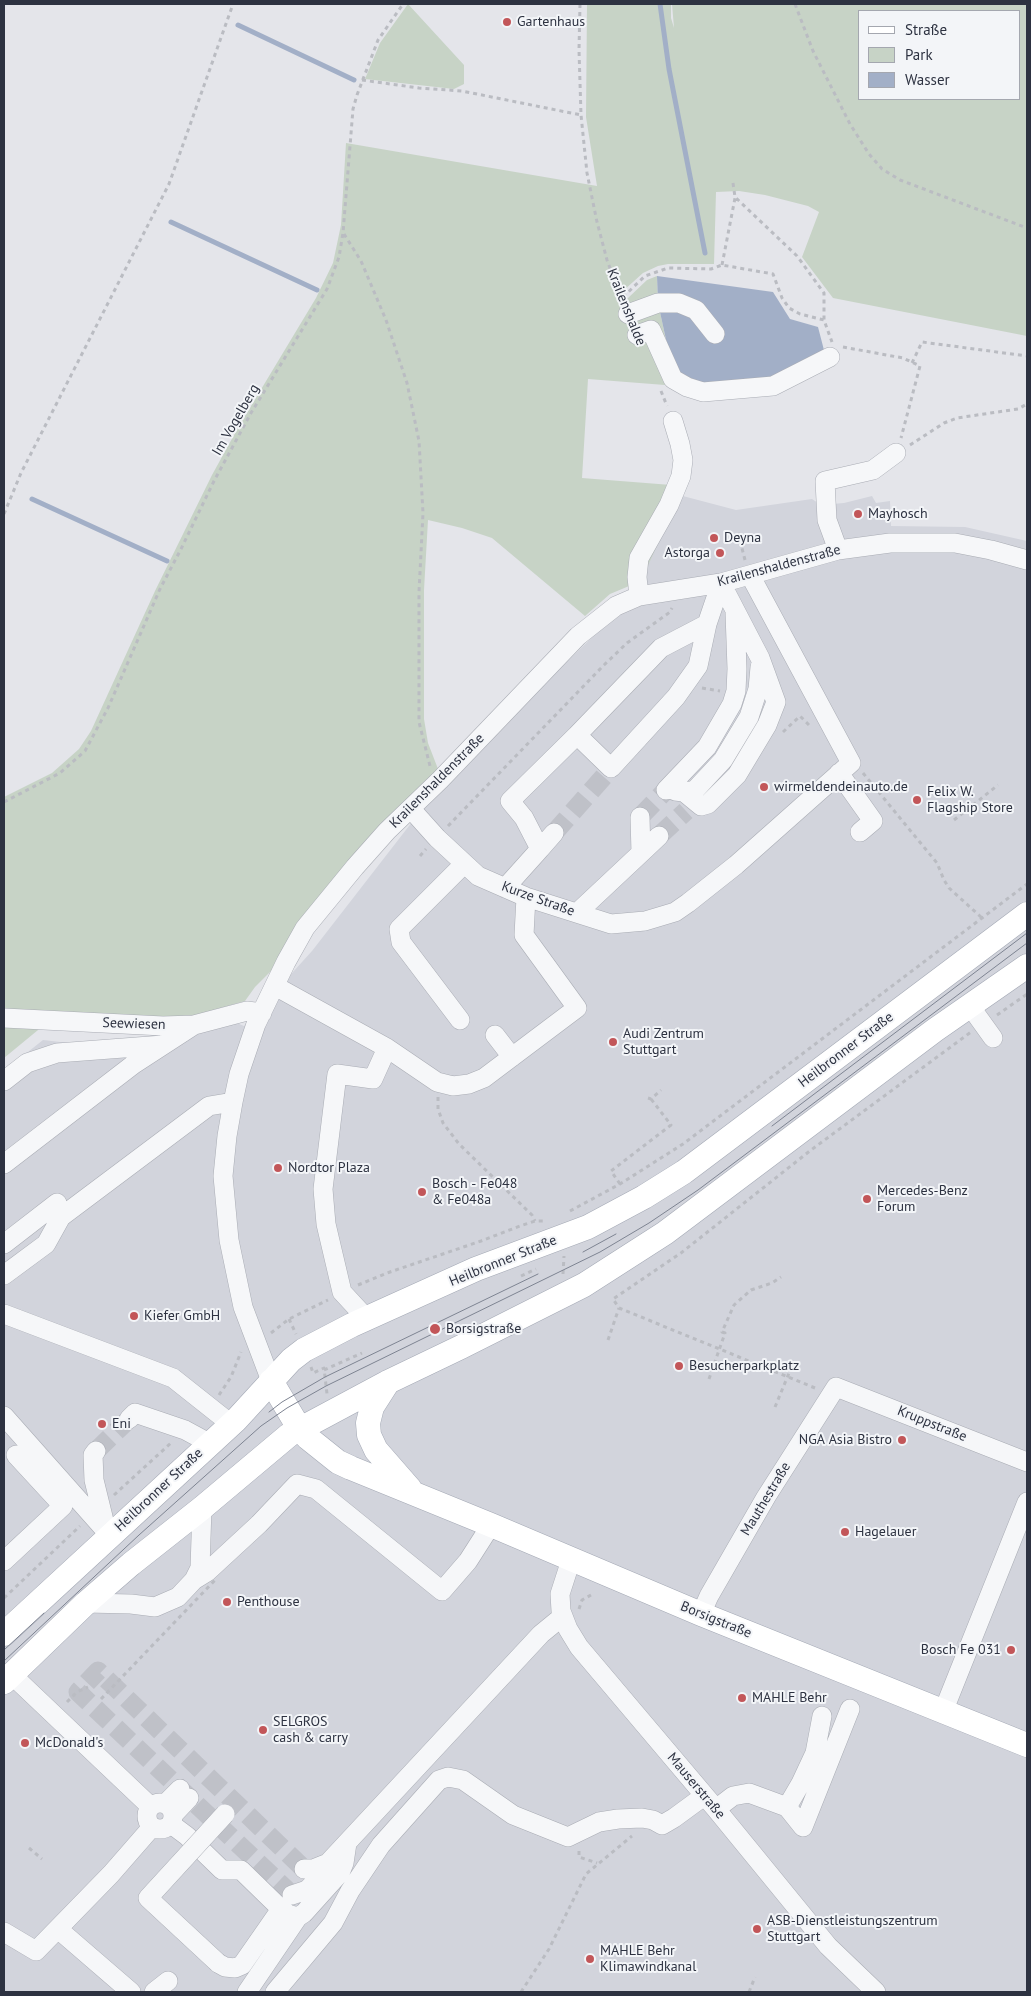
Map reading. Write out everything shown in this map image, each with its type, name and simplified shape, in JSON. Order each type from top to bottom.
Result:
[{"type":"main road","name":"Heilbronner Straße","points":[[4,1634],[107,1534],[231,1424],[291,1360],[304,1350],[476,1269],[583,1229],[644,1197],[684,1172],[1027,914]]},
{"type":"main road","points":[[8,1679],[86,1603],[131,1564],[299,1428],[584,1285],[657,1238],[935,1030],[982,1023],[1027,966]]},
{"type":"main road","name":"Borsigstraße","points":[[271,1381],[299,1428],[314,1444],[338,1462],[701,1614],[1027,1745]]},
{"type":"main road","points":[[388,1382],[372,1407],[368,1423],[369,1435],[380,1455],[414,1494]]},
{"type":"street","points":[[625,306],[679,303],[696,310],[715,334]]},
{"type":"street","points":[[637,336],[650,330],[673,379],[687,387],[703,392],[719,384],[773,386],[830,357]]},
{"type":"street","points":[[638,596],[639,558],[669,505],[681,476],[683,460],[673,420]]},
{"type":"street","points":[[838,550],[826,520],[825,481],[873,470],[896,453]]},
{"type":"street","name":"Krailenshaldenstraße","points":[[271,1381],[243,1307],[234,1272],[225,1210],[223,1176],[233,1102],[239,1074],[251,1037],[305,928],[387,831],[440,780],[578,636],[616,606],[638,596],[721,583],[838,550],[890,542],[940,542],[991,550],[1027,560]]},
{"type":"street","points":[[750,575],[872,821],[860,832]]},
{"type":"street","points":[[721,583],[735,609],[760,658],[776,702],[768,725],[737,775],[708,804],[701,806],[681,798],[732,704],[736,691],[735,609]]},
{"type":"street","points":[[577,735],[609,771],[676,698],[698,666],[708,624],[721,583]]},
{"type":"street","points":[[540,848],[524,818],[510,801],[661,648],[708,624]]},
{"type":"street","name":"Kurze Straße","points":[[411,809],[437,838],[478,876],[526,897],[611,924],[646,921],[675,912],[688,903],[736,865],[845,768]]},
{"type":"street","points":[[577,913],[646,833]]},
{"type":"street","points":[[505,888],[554,834]]},
{"type":"street","points":[[460,1020],[401,942],[399,929],[464,864]]},
{"type":"street","points":[[275,986],[387,1048],[437,1082],[453,1086],[469,1084],[484,1078],[577,1008],[524,935],[526,897]]},
{"type":"street","name":"Seewiesen","points":[[4,1018],[163,1026],[194,1025],[246,1010],[262,1013]]},
{"type":"street","points":[[4,1164],[134,1064],[194,1025]]},
{"type":"street","points":[[495,1035],[512,1057]]},
{"type":"street","points":[[4,1081],[27,1063],[57,1054],[166,1044]]},
{"type":"street","points":[[367,1319],[342,1292],[326,1224],[323,1189],[337,1074],[373,1079],[387,1048]]},
{"type":"street","points":[[4,1275],[46,1244],[61,1217],[208,1106],[233,1102]]},
{"type":"street","points":[[4,1244],[57,1203]]},
{"type":"street","points":[[4,1314],[173,1378],[207,1407],[231,1424]]},
{"type":"street","name":"Kruppstraße","points":[[836,1387],[1027,1462]]},
{"type":"street","name":"Mauthestraße","points":[[701,1614],[709,1596],[766,1497],[836,1387]]},
{"type":"street","points":[[128,1419],[135,1413],[185,1430],[210,1443]]},
{"type":"street","points":[[4,1416],[96,1511],[107,1534]]},
{"type":"street","points":[[96,1451],[93,1455],[96,1511]]},
{"type":"street","points":[[4,1561],[64,1506],[16,1455]]},
{"type":"street","points":[[86,1603],[155,1607],[178,1597],[194,1580],[207,1572],[259,1524],[297,1484],[316,1489],[442,1591],[471,1557],[491,1525]]},
{"type":"street","points":[[943,1712],[1027,1502]]},
{"type":"street","points":[[194,1580],[200,1568],[202,1508]]},
{"type":"street","name":"Mauserstraße","points":[[571,1560],[560,1594],[563,1616],[568,1630],[579,1646],[828,1946],[876,1992]]},
{"type":"street","points":[[225,1814],[148,1898],[218,1964],[235,1968],[242,1965],[290,1907],[316,1881],[328,1863],[541,1634],[563,1616]]},
{"type":"street","points":[[8,1679],[165,1812],[222,1870],[241,1870],[290,1907],[304,1913],[340,1873],[344,1863],[347,1843]]},
{"type":"street","points":[[275,1992],[333,1923],[350,1890],[381,1845],[439,1780],[448,1777],[463,1780],[513,1815],[568,1837],[599,1822],[618,1819],[642,1818],[662,1824],[710,1802],[749,1793],[787,1807],[803,1827],[850,1709]]},
{"type":"street","points":[[787,1807],[815,1753],[822,1716]]},
{"type":"street","points":[[4,1932],[36,1951],[152,1827],[147,1821],[147,1813],[165,1812],[185,1794]]},
{"type":"street","points":[[247,1992],[290,1907],[309,1878],[304,1869],[313,1869],[328,1863]]},
{"type":"street","points":[[58,1929],[131,1992]]},
{"type":"path","points":[[4,514],[21,473],[169,184],[233,4]]},
{"type":"path","name":"Im Vogelberg","points":[[4,802],[60,773],[85,751],[108,708],[160,589],[214,481],[252,413],[327,289],[339,257],[343,233],[354,109],[362,80],[378,40],[403,4]]},
{"type":"path","name":"Krailenshalde","points":[[580,4],[581,115],[587,173],[596,222],[607,260],[625,306]]},
{"type":"path","points":[[795,4],[812,51],[850,124],[869,154],[882,169],[900,180],[1027,228]]},
{"type":"path","points":[[362,80],[419,88],[462,91],[581,115]]},
{"type":"path","points":[[722,266],[735,197],[733,183]]},
{"type":"path","points":[[735,197],[797,256],[824,293],[824,320],[834,345],[902,358],[920,366],[896,453]]},
{"type":"path","points":[[343,233],[361,261],[386,320],[407,383],[419,441],[422,513],[419,592],[419,722],[431,767],[440,780]]},
{"type":"path","points":[[625,306],[646,276],[655,272],[668,268],[711,269],[722,266],[773,274],[788,308],[800,314],[824,320]]},
{"type":"path","points":[[912,363],[922,342],[1027,356]]},
{"type":"path","points":[[660,387],[673,420]]},
{"type":"path","points":[[896,453],[957,418],[1018,410],[1027,404]]},
{"type":"path","points":[[738,534],[750,575]]},
{"type":"path","points":[[457,817],[615,654],[670,612]]},
{"type":"path","points":[[684,687],[736,691]]},
{"type":"path","points":[[779,736],[800,716],[813,729]]},
{"type":"path","points":[[845,768],[863,773],[937,863],[949,888],[981,918]]},
{"type":"path","points":[[954,820],[998,785]]},
{"type":"path","points":[[569,1212],[620,1184],[697,1133],[1027,884]]},
{"type":"path","points":[[836,1387],[815,1388],[619,1308],[613,1300],[681,1253],[811,1150],[948,1048],[1027,994]]},
{"type":"path","points":[[437,1082],[438,1109],[443,1123],[459,1144],[536,1221]]},
{"type":"path","points":[[620,1184],[611,1172],[671,1125],[649,1098],[661,1090]]},
{"type":"path","points":[[207,1407],[221,1392],[231,1377],[244,1347],[256,1343],[290,1319],[342,1292],[390,1272],[536,1221],[546,1221],[554,1218]]},
{"type":"path","points":[[709,1379],[725,1333],[722,1332],[734,1305],[751,1290],[772,1283],[781,1277]]},
{"type":"path","points":[[608,1340],[619,1308]]},
{"type":"path","points":[[290,1319],[314,1373],[362,1353]]},
{"type":"path","points":[[775,1407],[794,1361]]},
{"type":"path","points":[[324,1370],[327,1396],[337,1391],[344,1405]]},
{"type":"path","points":[[4,1598],[185,1430]]},
{"type":"path","points":[[101,1699],[217,1578]]},
{"type":"path","points":[[67,1702],[77,1692],[88,1688]]},
{"type":"path","points":[[521,1992],[549,1949],[586,1874],[597,1863],[653,1820]]},
{"type":"path","points":[[29,1848],[42,1859]]},
{"type":"path","points":[[578,1857],[597,1863]]},
{"type":"path","points":[[749,1992],[755,1977]]},
{"type":"shaded area","points":[[679,495],[736,510],[812,499],[821,505],[844,503],[872,496],[876,503],[890,501],[891,526],[965,527],[1027,541],[1027,1992],[4,1992],[4,1071],[43,1040],[86,1045],[181,1043],[227,1019],[244,1026],[312,951],[440,786],[620,610]]},
{"type":"green space","points":[[408,4],[464,65],[464,84],[454,89],[365,79],[380,43]]},
{"type":"green space","points":[[587,4],[671,4],[671,18],[674,28],[672,4],[1027,4],[1027,336],[833,298],[802,257],[819,212],[808,206],[765,195],[739,191],[716,192],[714,264],[668,264],[658,266],[643,273],[623,291],[628,298],[647,280],[657,276],[658,303],[674,376],[665,385],[588,379],[582,478],[684,486],[641,581],[610,594],[585,616],[492,538],[462,528],[428,520],[424,590],[424,719],[428,743],[438,769],[281,961],[255,987],[245,1001],[193,1016],[49,1021],[4,1058],[4,797],[52,773],[79,749],[91,731],[155,591],[212,475],[239,426],[316,298],[333,263],[341,225],[346,143],[597,186],[586,117]]},
{"type":"water","points":[[657,276],[773,292],[790,319],[818,327],[825,354],[772,381],[703,387],[674,376],[658,303]]},
{"type":"waterway","points":[[660,4],[669,69],[705,253]]},
{"type":"waterway","points":[[238,25],[354,80]]},
{"type":"waterway","points":[[171,222],[317,290]]},
{"type":"waterway","points":[[32,499],[167,561]]},
{"type":"tunnel","points":[[554,833],[607,773]]},
{"type":"tunnel","points":[[640,817],[666,790]]},
{"type":"tunnel","points":[[659,836],[686,811]]},
{"type":"tunnel","points":[[96,1451],[129,1419]]},
{"type":"tunnel","points":[[292,1895],[78,1692],[98,1671],[304,1869]]},
{"type":"tram line","points":[[772,1126],[1027,933]]},
{"type":"tram line","points":[[4,1661],[139,1535],[261,1426],[287,1408],[326,1386],[600,1252],[649,1223],[698,1190],[1027,943]]},
{"type":"tram line","points":[[583,1252],[616,1234]]},
{"type":"tram line","points":[[269,1412],[282,1402],[325,1377],[538,1274]]},
{"type":"tram line","points":[[4,1650],[44,1613]]},
{"type":"place","name":"Gartenhaus","points":[[507,22]]},
{"type":"place","name":"Mayhosch","points":[[858,514]]},
{"type":"place","name":"Deyna","points":[[714,538]]},
{"type":"place","name":"Astorga","points":[[720,553]]},
{"type":"place","name":"wirmeldendeinauto.de","points":[[764,787]]},
{"type":"place","name":"Felix W. Flagship Store","points":[[917,800]]},
{"type":"place","name":"Audi Zentrum Stuttgart","points":[[613,1042]]},
{"type":"place","name":"Nordtor Plaza","points":[[278,1168]]},
{"type":"place","name":"Bosch - Fe048 & Fe048a","points":[[422,1192]]},
{"type":"place","name":"Mercedes-Benz Forum","points":[[867,1199]]},
{"type":"place","name":"Kiefer GmbH","points":[[134,1316]]},
{"type":"place","name":"Borsigstraße","points":[[435,1329]]},
{"type":"place","name":"Besucherparkplatz","points":[[679,1366]]},
{"type":"place","name":"Eni","points":[[102,1424]]},
{"type":"place","name":"NGA Asia Bistro","points":[[902,1440]]},
{"type":"place","name":"Hagelauer","points":[[845,1532]]},
{"type":"place","name":"Penthouse","points":[[227,1602]]},
{"type":"place","name":"Bosch Fe 031","points":[[1011,1650]]},
{"type":"place","name":"MAHLE Behr","points":[[742,1698]]},
{"type":"place","name":"SELGROS cash & carry","points":[[263,1730]]},
{"type":"place","name":"McDonald's","points":[[25,1743]]},
{"type":"place","name":"ASB-Dienstleistungszentrum Stuttgart","points":[[757,1929]]},
{"type":"place","name":"MAHLE Behr Klimawindkanal","points":[[590,1959]]}]
